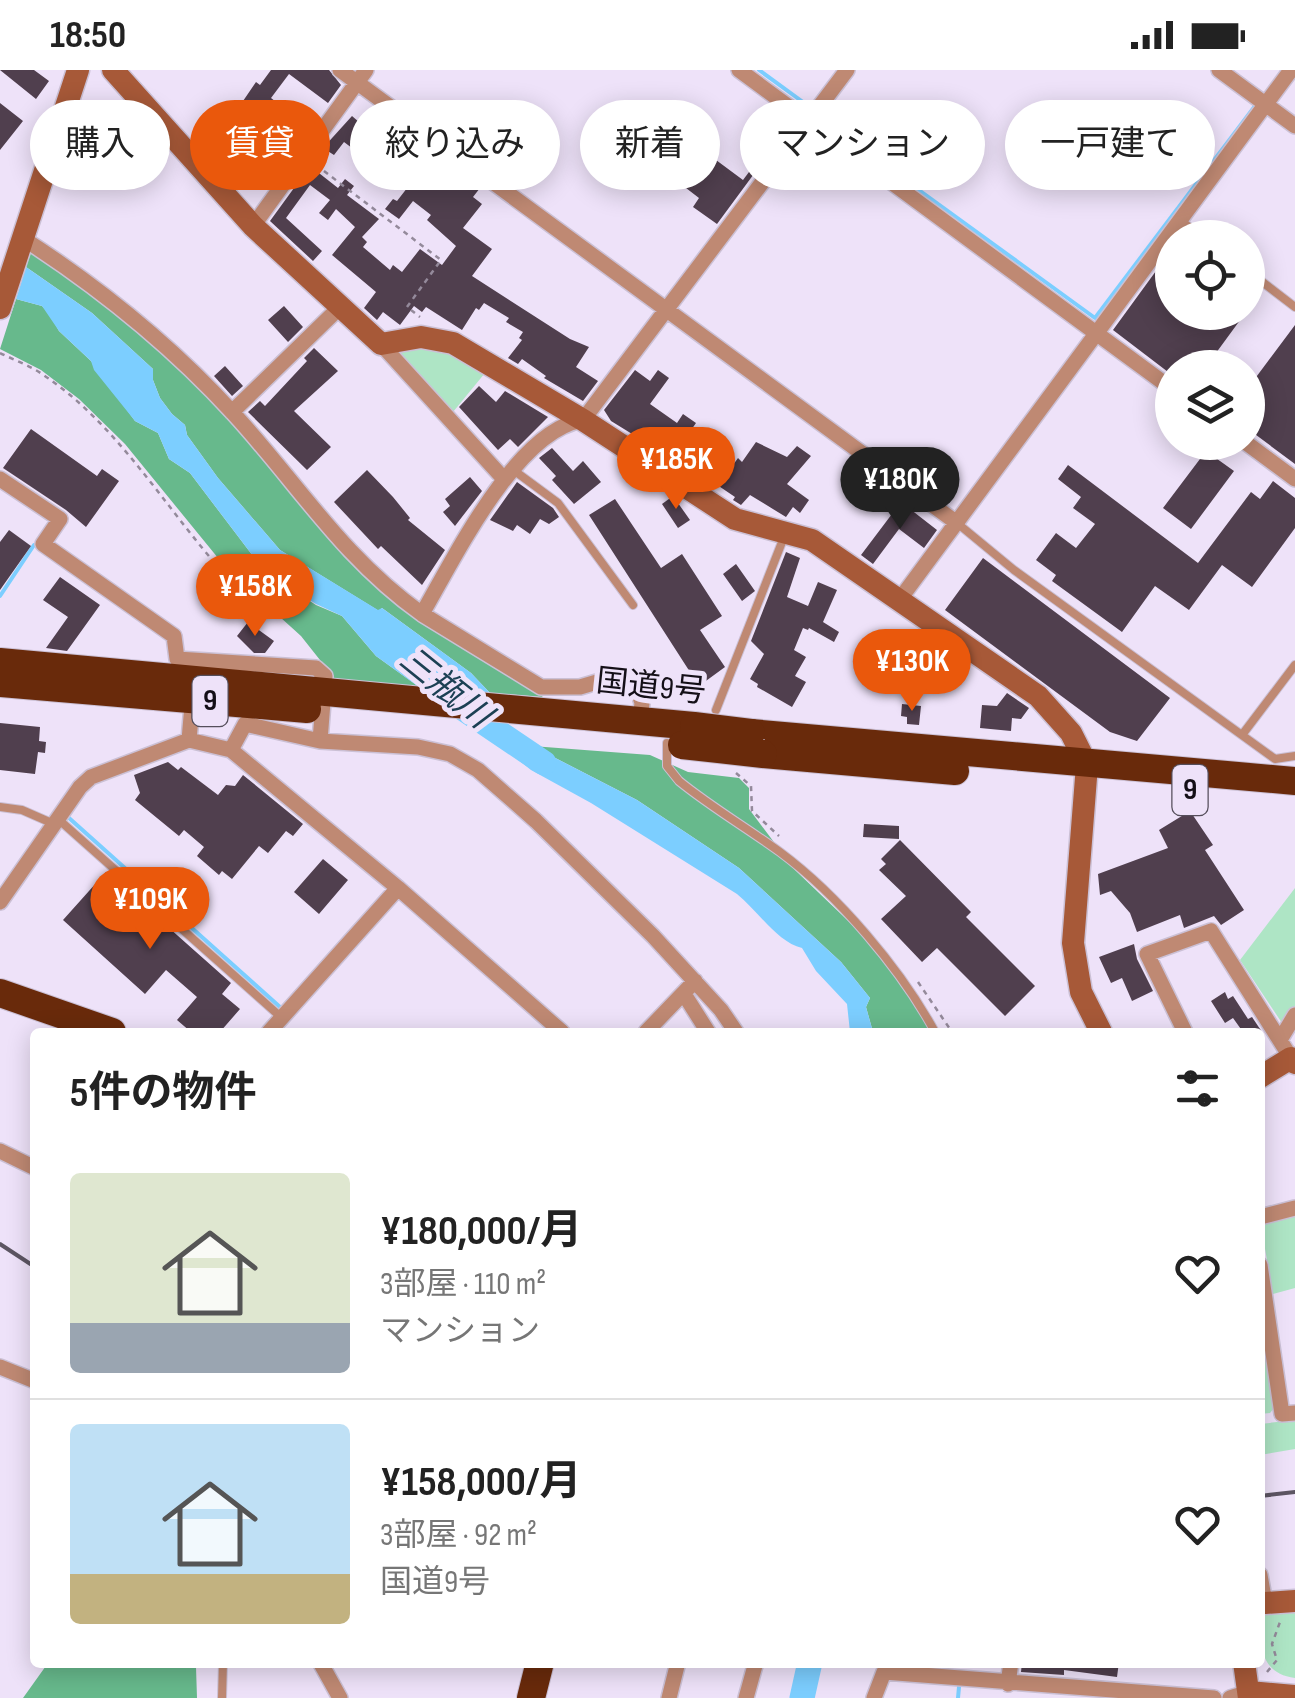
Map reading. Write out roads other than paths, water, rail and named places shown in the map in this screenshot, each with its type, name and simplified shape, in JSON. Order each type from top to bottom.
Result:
[{"type":"highway","name":"国道9号","points":[[0,662],[194,689],[323,701],[419,719],[690,731],[757,744],[1086,773],[1295,799]]},
{"type":"highway","name":"国道9号","points":[[0,683],[194,689]]},
{"type":"highway","name":"国道9号","points":[[323,701],[373,696],[598,718],[632,729]]},
{"type":"highway","name":"国道9号","points":[[1086,773],[1295,781]]},
{"type":"highway","points":[[0,993],[101,1028]]},
{"type":"highway","points":[[531,1698],[538,1668]]},
{"type":"street","points":[[0,308],[78,70]]},
{"type":"street","points":[[112,70],[253,226],[381,344],[508,474]]},
{"type":"street","points":[[340,70],[361,76],[667,312],[957,523]]},
{"type":"street","points":[[739,70],[779,100]]},
{"type":"street","points":[[824,100],[847,70]]},
{"type":"street","points":[[1219,70],[1295,126]]},
{"type":"street","points":[[1180,220],[1292,70]]},
{"type":"street","points":[[253,226],[361,76]]},
{"type":"street","points":[[422,614],[508,474],[556,430],[568,422],[583,420],[758,190]]},
{"type":"street","points":[[900,190],[1155,377]]},
{"type":"street","points":[[22,245],[132,314],[232,412],[353,557],[383,586],[541,687],[580,687],[614,677],[626,678],[637,688],[642,703],[632,729]]},
{"type":"street","points":[[900,600],[1155,254]]},
{"type":"street","points":[[232,412],[340,306]]},
{"type":"street","points":[[381,344],[421,336],[453,343],[583,420],[735,519],[812,540],[1038,696],[1070,732],[1086,773],[1073,942],[1080,992],[1099,1028]]},
{"type":"street","points":[[1265,457],[1295,479]]},
{"type":"street","points":[[0,479],[60,518],[43,544],[174,636],[177,659],[316,668],[326,676],[320,741]]},
{"type":"street","points":[[189,740],[194,689]]},
{"type":"street","points":[[231,750],[245,724],[320,741],[418,746],[450,754],[478,770],[536,821],[732,1028]]},
{"type":"street","points":[[0,902],[80,787],[92,776],[189,740],[231,750],[398,888],[557,1028]]},
{"type":"street","points":[[273,1028],[398,888]]},
{"type":"street","points":[[1183,1028],[1148,954],[1211,931],[1289,1054]]},
{"type":"street","points":[[650,1028],[690,988]]},
{"type":"street","points":[[690,988],[706,1028]]},
{"type":"street","points":[[1265,1073],[1289,1054],[1295,1015]]},
{"type":"street","points":[[0,1152],[30,1166]]},
{"type":"street","points":[[1265,1216],[1295,1208]]},
{"type":"street","points":[[1265,1298],[1282,1414],[1295,1413]]},
{"type":"street","points":[[0,1367],[30,1379]]},
{"type":"street","points":[[1265,1582],[1282,1606]]},
{"type":"street","points":[[323,1668],[340,1698]]},
{"type":"street","points":[[669,1698],[676,1668]]},
{"type":"street","points":[[746,1698],[754,1668]]},
{"type":"street","points":[[874,1698],[886,1668]]},
{"type":"street","points":[[893,1668],[1008,1684],[1214,1698]]},
{"type":"street","points":[[1008,1684],[1010,1668]]},
{"type":"street","points":[[1244,1668],[1243,1696],[1295,1696]]},
{"type":"lane","points":[[1265,284],[1295,307]]},
{"type":"lane","points":[[508,474],[558,503],[632,605]]},
{"type":"lane","points":[[957,523],[1014,570],[1275,759],[1295,756]]},
{"type":"lane","points":[[786,532],[690,731],[667,766],[679,781],[783,854],[865,933],[914,994],[933,1028]]},
{"type":"lane","points":[[1242,735],[1295,664]]},
{"type":"lane","points":[[0,807],[56,821],[282,1018]]},
{"type":"lane","points":[[222,1698],[224,1668]]},
{"type":"water","points":[[26,267],[92,313],[153,369],[160,398],[185,425],[187,435],[218,478],[280,550],[378,610],[382,608],[471,673],[490,693],[419,687],[376,656],[342,616],[265,572],[190,473],[169,459],[158,433],[135,421],[91,361],[59,331],[42,306],[16,299]]},
{"type":"water","points":[[497,743],[532,746],[637,800],[739,868],[841,962],[870,998],[866,1007],[872,1028],[850,1028],[847,1004],[816,971],[802,948],[776,933],[737,894],[531,770]]},
{"type":"waterway","points":[[759,70],[800,100]]},
{"type":"waterway","points":[[919,190],[1095,318],[1255,106]]},
{"type":"waterway","points":[[0,596],[34,545]]},
{"type":"waterway","name":"三瓶川","points":[[452,701],[544,763]]},
{"type":"waterway","points":[[69,818],[280,1007]]},
{"type":"waterway","name":"三瓶川","points":[[802,1698],[809,1668]]},
{"type":"waterway","points":[[958,1698],[959,1687]]},
{"type":"railway","points":[[0,1244],[30,1264]]},
{"type":"railway","points":[[1265,1495],[1295,1492]]}]
